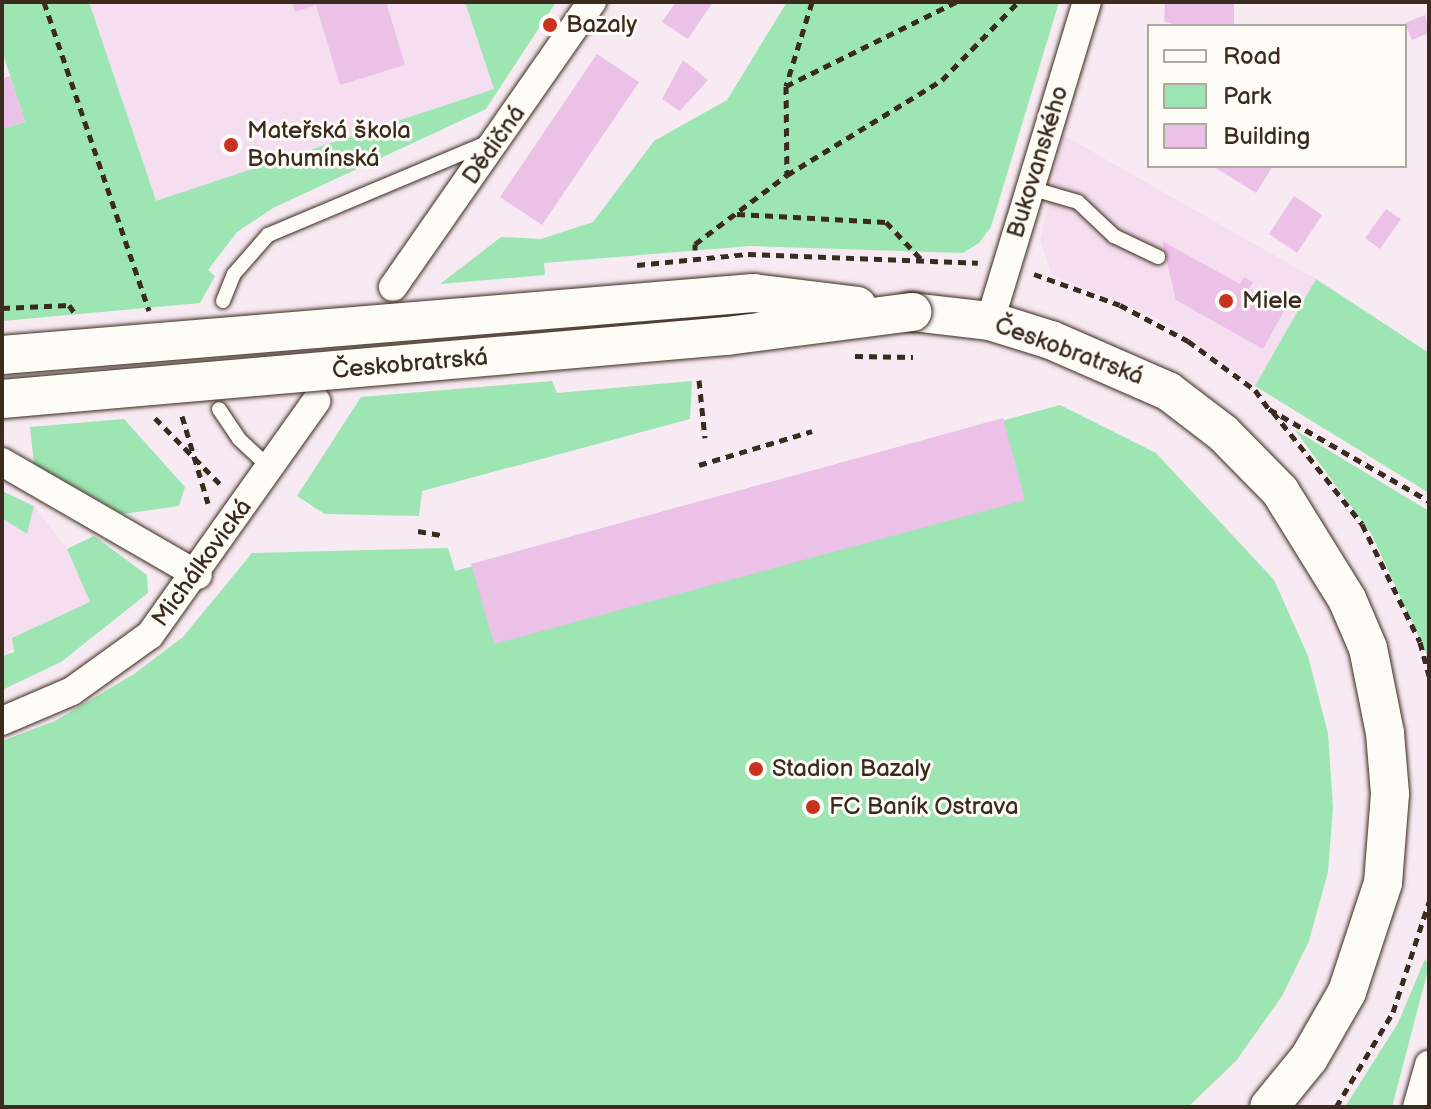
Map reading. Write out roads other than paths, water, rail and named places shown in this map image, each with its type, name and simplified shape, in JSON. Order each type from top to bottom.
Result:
[{"type":"street","name":"Dědičná","points":[[393,287],[592,2]]},
{"type":"street","name":"Bukovanského","points":[[990,321],[1087,2]]},
{"type":"street","name":"Českobratrská","points":[[2,355],[753,293],[990,321],[1138,374],[1223,433],[1298,515],[1333,571],[1368,648],[1389,764],[1383,883],[1347,992],[1309,1058],[1269,1107]]},
{"type":"street","name":"Českobratrská","points":[[2,399],[727,336],[912,312]]},
{"type":"street","points":[[270,468],[316,401]]},
{"type":"street","points":[[2,462],[198,575]]},
{"type":"street","name":"Michálkovická","points":[[2,721],[72,691],[120,659],[163,621],[270,468]]},
{"type":"street","points":[[1417,1107],[1429,1065]]},
{"type":"lane","points":[[223,301],[234,274],[268,235],[500,137]]},
{"type":"lane","points":[[1030,188],[1078,202],[1114,236],[1158,257]]},
{"type":"lane","points":[[219,409],[239,439],[270,468]]},
{"type":"place","name":"Bazaly","points":[[550,25]]},
{"type":"place","name":"Mateřská škola Bohumínská","points":[[231,145]]},
{"type":"place","name":"Miele","points":[[1226,301]]},
{"type":"place","name":"Stadion Bazaly","points":[[756,769]]},
{"type":"place","name":"FC Baník Ostrava","points":[[813,807]]}]
